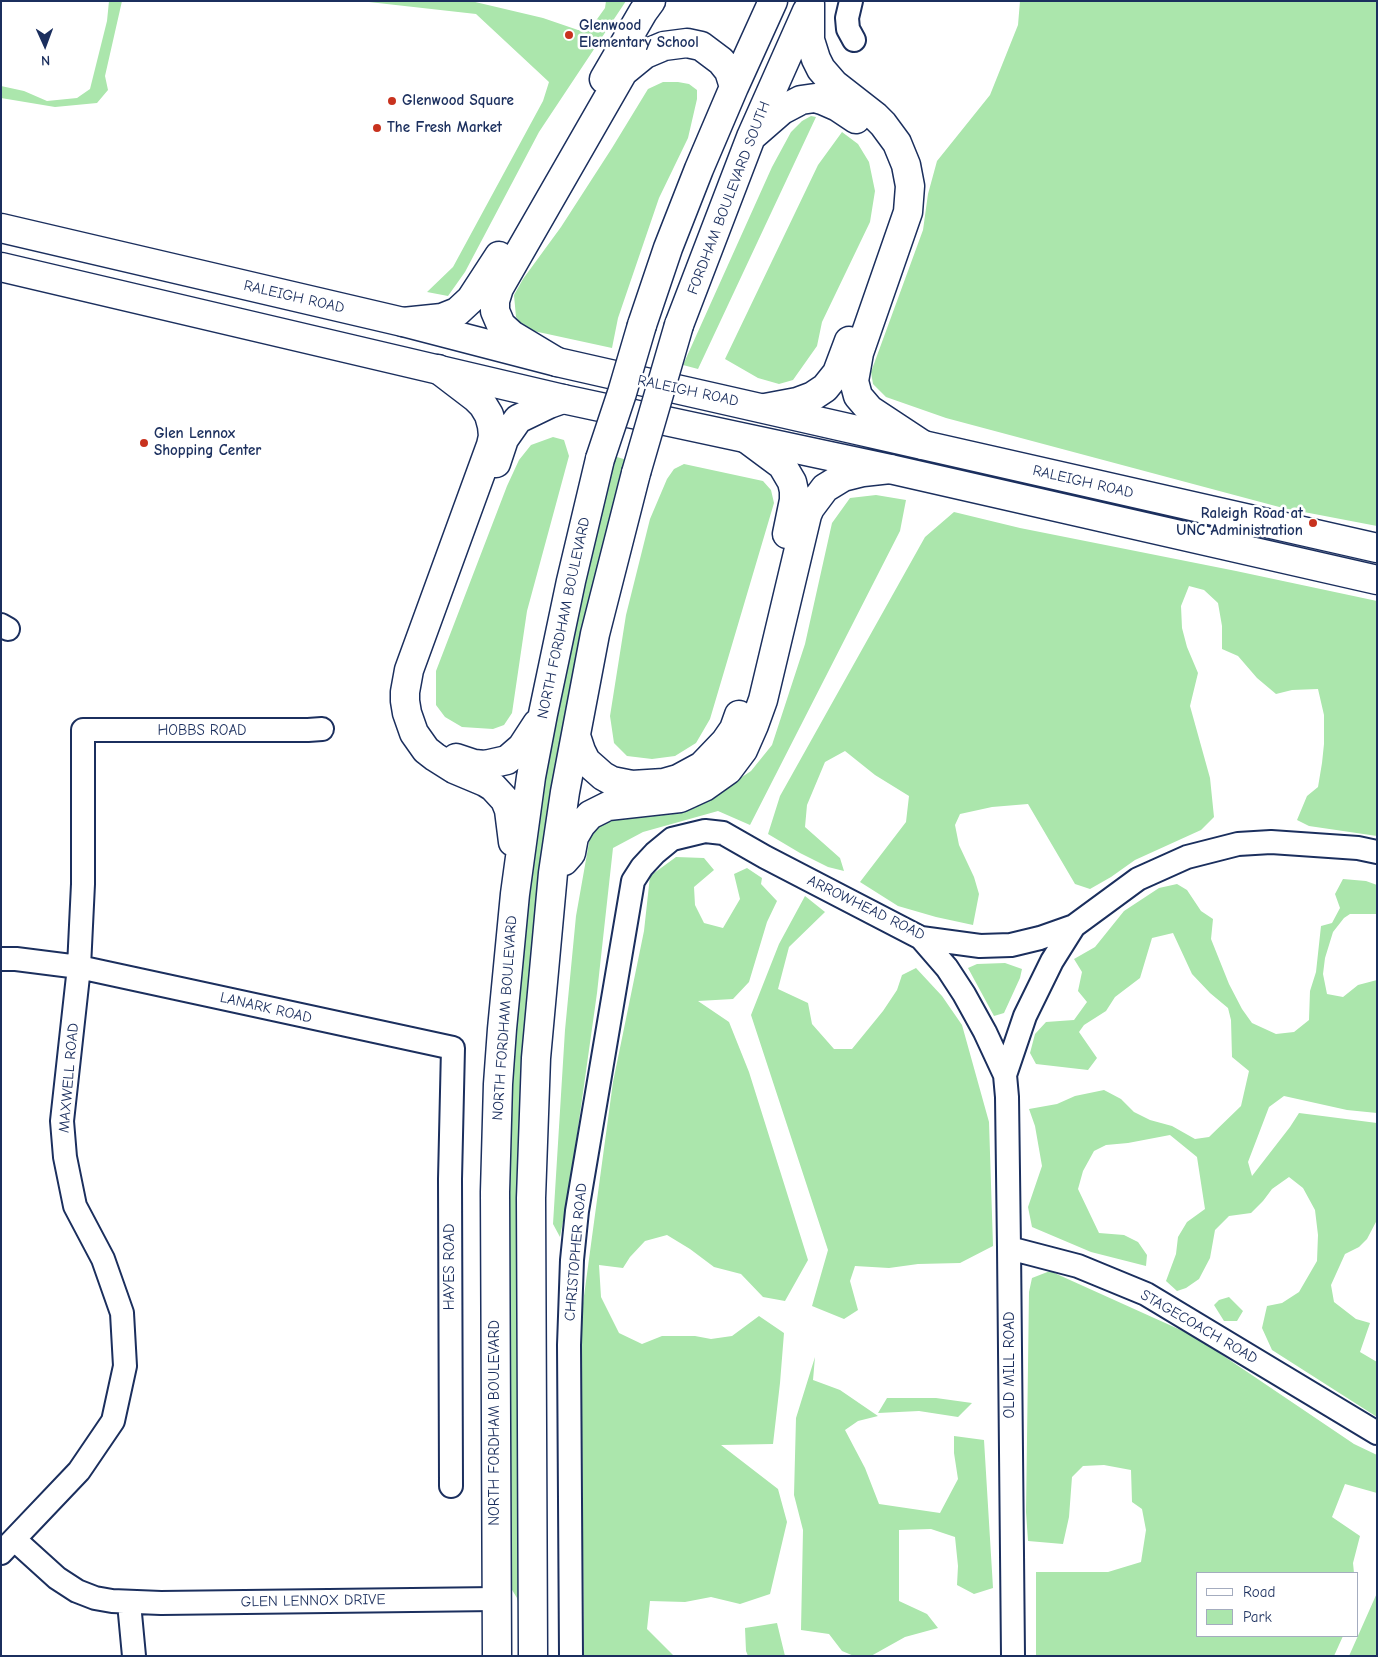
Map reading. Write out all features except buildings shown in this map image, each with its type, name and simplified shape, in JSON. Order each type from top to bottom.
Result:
[{"type":"main road","points":[[403,322],[442,318],[457,312],[471,300],[520,224],[638,20],[651,1]]},
{"type":"main road","points":[[734,87],[773,1]]},
{"type":"main road","points":[[811,3],[810,40],[821,69],[834,84],[883,124],[898,143],[906,165],[910,194],[908,212],[859,353],[854,381],[858,396],[870,410],[923,445]]},
{"type":"main road","name":"FORDHAM BOULEVARD SOUTH","points":[[576,736],[595,634],[636,473],[679,325],[750,136],[811,3]]},
{"type":"main road","points":[[557,362],[512,336],[501,325],[495,311],[495,301],[499,288],[623,72],[645,54],[664,46],[687,43],[701,46],[721,60],[729,71],[734,87]]},
{"type":"main road","name":"NORTH FORDHAM BOULEVARD","points":[[497,1656],[495,1192],[501,1047],[515,894],[531,777],[571,581],[600,459],[668,248],[734,87]]},
{"type":"main road","points":[[750,136],[782,110],[797,101],[808,98],[822,100],[838,107],[861,122],[878,138],[890,160],[895,184],[895,196],[890,221],[837,373],[825,388],[813,396],[797,402],[765,408]]},
{"type":"main road","name":"RALEIGH ROAD","points":[[1,228],[403,322],[557,362],[1377,548]]},
{"type":"main road","name":"RALEIGH ROAD","points":[[1,267],[563,399],[890,469],[1377,580]]},
{"type":"main road","points":[[396,359],[404,349],[422,345],[557,362]]},
{"type":"main road","points":[[438,369],[483,405],[492,426],[493,436],[409,670],[405,701],[414,733],[426,750],[449,766],[493,787],[505,800],[509,810],[513,836],[515,894]]},
{"type":"main road","points":[[543,714],[522,747],[508,760],[495,764],[474,764],[453,757],[435,744],[420,717],[418,700],[419,682],[504,439],[518,419],[563,399]]},
{"type":"main road","points":[[576,736],[586,761],[603,776],[621,783],[644,785],[664,783],[678,779],[702,766],[726,742],[734,729],[751,672],[794,500],[792,482],[782,465],[747,439]]},
{"type":"main road","points":[[553,874],[571,853],[574,837],[590,815],[608,806],[680,798],[704,787],[728,770],[743,750],[763,700],[810,508],[825,488],[843,477],[863,472],[890,469]]},
{"type":"main road","points":[[533,1656],[531,1166],[536,1058],[553,874],[565,792],[576,736]]},
{"type":"main road","points":[[496,1600],[512,1607],[516,1615],[517,1656]]},
{"type":"street","points":[[851,1],[847,18],[848,29],[854,40]]},
{"type":"street","name":"HOBBS ROAD","points":[[83,730],[322,729]]},
{"type":"street","name":"MAXWELL ROAD","points":[[8,1547],[79,1471],[114,1421],[125,1366],[122,1314],[102,1259],[75,1206],[65,1157],[62,1121],[79,967],[82,884],[83,730]]},
{"type":"street","name":"ARROWHEAD ROAD","points":[[672,839],[706,831],[723,833],[765,857],[921,938],[980,946],[1011,945],[1040,938],[1074,926],[1138,879],[1186,857],[1238,844],[1271,842],[1358,848],[1377,852]]},
{"type":"street","name":"CHRISTOPHER ROAD","points":[[571,1656],[569,1345],[576,1211],[633,881],[642,867],[655,853],[672,839]]},
{"type":"street","name":"OLD MILL ROAD","points":[[1005,1075],[1024,1016],[1052,961],[1074,926]]},
{"type":"street","name":"OLD MILL ROAD","points":[[921,938],[947,968],[964,994],[985,1032],[1005,1075],[1007,1097],[1013,1656]]},
{"type":"street","name":"LANARK ROAD","points":[[1,959],[16,959],[79,967],[453,1048]]},
{"type":"street","name":"HAYES ROAD","points":[[451,1486],[450,1179],[453,1048]]},
{"type":"street","name":"STAGECOACH ROAD","points":[[1009,1248],[1078,1266],[1146,1294],[1377,1433]]},
{"type":"street","name":"GLEN LENNOX DRIVE","points":[[8,1547],[78,1591],[112,1602],[496,1600]]},
{"type":"street","points":[[129,1603],[134,1656]]},
{"type":"green space","points":[[109,1],[122,1],[105,76],[108,90],[97,103],[55,107],[1,98],[1,86],[24,91],[47,101],[77,98],[90,89],[107,21]]},
{"type":"green space","points":[[360,1],[471,1],[543,18],[578,30],[590,29],[605,8],[606,1],[626,1],[539,132],[465,272],[448,296],[427,292],[453,267],[543,101],[549,82],[476,14]]},
{"type":"green space","points":[[1020,1],[1377,1],[1377,526],[1283,508],[946,418],[886,397],[873,384],[871,372],[923,230],[928,194],[937,161],[990,95],[1018,25]]},
{"type":"green space","points":[[663,82],[689,84],[697,90],[697,99],[688,138],[659,198],[618,318],[612,348],[529,330],[516,317],[514,295],[523,279],[561,227],[648,89]]},
{"type":"green space","points":[[811,116],[816,117],[698,369],[683,365],[772,167],[791,132],[802,121]]},
{"type":"green space","points":[[842,132],[858,144],[869,162],[875,191],[870,222],[822,322],[817,346],[793,380],[779,384],[758,378],[725,359],[818,165]]},
{"type":"green space","points":[[553,437],[564,440],[569,456],[527,611],[512,713],[504,725],[493,729],[462,727],[445,717],[436,705],[436,671],[507,486],[519,460],[531,445]]},
{"type":"green space","points":[[614,454],[627,460],[557,787],[519,1606],[517,1598],[506,1580],[504,1206],[513,1013],[547,741]]},
{"type":"green space","points":[[684,464],[763,481],[771,490],[774,503],[710,719],[696,743],[675,756],[652,759],[627,756],[614,743],[610,716],[626,615],[650,519],[667,479],[674,469]]},
{"type":"green space","points":[[876,495],[906,500],[900,531],[750,825],[718,811],[643,832],[613,848],[597,993],[570,1185],[560,1237],[553,1224],[565,1030],[576,916],[590,837],[607,819],[620,816],[644,817],[683,813],[709,799],[751,771],[772,745],[805,644],[832,523],[850,498]]},
{"type":"green space","points":[[954,512],[1020,528],[1377,601],[1377,836],[1309,826],[1297,820],[1307,796],[1318,787],[1322,763],[1324,715],[1318,689],[1292,690],[1276,694],[1257,678],[1238,656],[1222,649],[1222,626],[1218,603],[1204,590],[1189,586],[1181,606],[1182,628],[1187,647],[1198,673],[1190,706],[1210,778],[1214,817],[1201,830],[1135,860],[1090,889],[1075,884],[1028,804],[992,807],[960,814],[955,825],[959,845],[974,877],[979,894],[973,925],[898,906],[860,882],[906,822],[909,796],[875,775],[845,751],[825,762],[807,805],[805,827],[840,858],[844,871],[828,867],[768,834],[780,796],[925,537]]},
{"type":"green space","points":[[676,857],[704,858],[714,870],[694,887],[695,905],[704,923],[723,928],[740,899],[734,874],[747,868],[762,878],[761,884],[777,901],[767,922],[749,982],[733,999],[698,1001],[729,1022],[749,1072],[808,1260],[785,1301],[763,1297],[741,1274],[714,1267],[667,1235],[645,1241],[630,1257],[623,1268],[599,1265],[601,1297],[619,1333],[642,1344],[662,1336],[695,1336],[711,1339],[732,1336],[759,1316],[784,1333],[773,1444],[721,1445],[778,1489],[787,1522],[770,1594],[740,1604],[711,1597],[685,1602],[650,1601],[647,1629],[674,1656],[584,1656],[581,1318],[613,1082],[644,931],[650,876]]},
{"type":"green space","points":[[1343,879],[1366,881],[1377,885],[1377,914],[1350,914],[1344,918],[1333,932],[1325,958],[1323,974],[1327,994],[1343,997],[1358,985],[1377,980],[1377,1113],[1347,1110],[1284,1096],[1269,1107],[1248,1162],[1252,1176],[1299,1113],[1377,1123],[1377,1220],[1367,1239],[1359,1247],[1345,1254],[1331,1285],[1334,1302],[1356,1319],[1370,1323],[1360,1352],[1377,1362],[1377,1417],[1272,1350],[1262,1328],[1267,1306],[1282,1303],[1299,1292],[1317,1261],[1318,1235],[1315,1210],[1303,1188],[1289,1177],[1272,1189],[1251,1213],[1229,1216],[1215,1230],[1210,1258],[1199,1279],[1186,1288],[1177,1291],[1166,1281],[1176,1254],[1178,1237],[1187,1222],[1205,1209],[1197,1157],[1170,1135],[1106,1145],[1094,1151],[1083,1171],[1078,1189],[1099,1233],[1124,1235],[1138,1242],[1147,1255],[1146,1266],[1091,1252],[1032,1227],[1028,1207],[1042,1166],[1035,1126],[1029,1109],[1057,1104],[1075,1096],[1104,1090],[1121,1099],[1134,1112],[1150,1120],[1172,1126],[1195,1139],[1209,1137],[1241,1106],[1249,1071],[1232,1057],[1231,1020],[1228,1008],[1192,974],[1173,933],[1152,938],[1140,978],[1115,997],[1106,1011],[1084,1025],[1079,1032],[1097,1058],[1088,1070],[1036,1064],[1030,1053],[1035,1034],[1046,1022],[1074,1020],[1087,1002],[1078,991],[1082,972],[1074,959],[1095,947],[1124,911],[1159,888],[1177,884],[1187,890],[1201,911],[1213,919],[1211,939],[1229,984],[1242,1009],[1252,1023],[1276,1034],[1294,1032],[1309,1020],[1310,991],[1316,972],[1321,926],[1332,923],[1340,908],[1335,894]]},
{"type":"green space","points":[[805,896],[825,912],[789,947],[778,989],[808,1003],[812,1024],[834,1049],[852,1049],[883,1011],[897,990],[902,975],[916,968],[942,996],[962,1025],[989,1122],[993,1246],[960,1263],[918,1264],[889,1268],[855,1266],[850,1281],[858,1310],[844,1319],[812,1306],[828,1250],[751,1015],[779,944]]},
{"type":"green space","points":[[1005,963],[1022,969],[1020,978],[1004,1013],[994,1016],[968,968],[977,964]]},
{"type":"green space","points":[[1050,1271],[1194,1336],[1354,1444],[1377,1455],[1377,1493],[1345,1484],[1332,1517],[1360,1536],[1353,1563],[1354,1572],[1196,1572],[1196,1637],[1343,1637],[1334,1656],[1036,1656],[1036,1572],[1108,1572],[1141,1562],[1146,1530],[1142,1509],[1132,1502],[1131,1470],[1104,1465],[1083,1466],[1072,1477],[1069,1517],[1063,1544],[1028,1541],[1026,1512],[1029,1292],[1032,1278]]},
{"type":"green space","points":[[1229,1297],[1243,1311],[1237,1321],[1224,1321],[1214,1305],[1219,1300]]},
{"type":"green space","points":[[815,1357],[813,1380],[840,1390],[878,1416],[858,1421],[845,1430],[865,1468],[879,1504],[940,1513],[958,1479],[954,1453],[954,1436],[984,1440],[993,1588],[974,1594],[957,1585],[958,1566],[955,1537],[931,1529],[899,1530],[899,1601],[927,1614],[938,1628],[905,1637],[871,1656],[854,1656],[842,1651],[829,1634],[801,1630],[803,1530],[794,1495],[796,1418]]},
{"type":"green space","points":[[887,1398],[936,1398],[972,1403],[958,1417],[919,1411],[878,1413]]},
{"type":"green space","points":[[1377,1593],[1377,1656],[1349,1656]]},
{"type":"green space","points":[[777,1623],[785,1656],[748,1656],[745,1628]]},
{"type":"place","name":"Glenwood Elementary School","points":[[569,35]]},
{"type":"place","name":"Glenwood Square","points":[[392,101]]},
{"type":"place","name":"The Fresh Market","points":[[377,128]]},
{"type":"place","name":"Glen Lennox Shopping Center","points":[[144,443]]},
{"type":"place","name":"Raleigh Road at UNC Administration","points":[[1313,523]]}]
